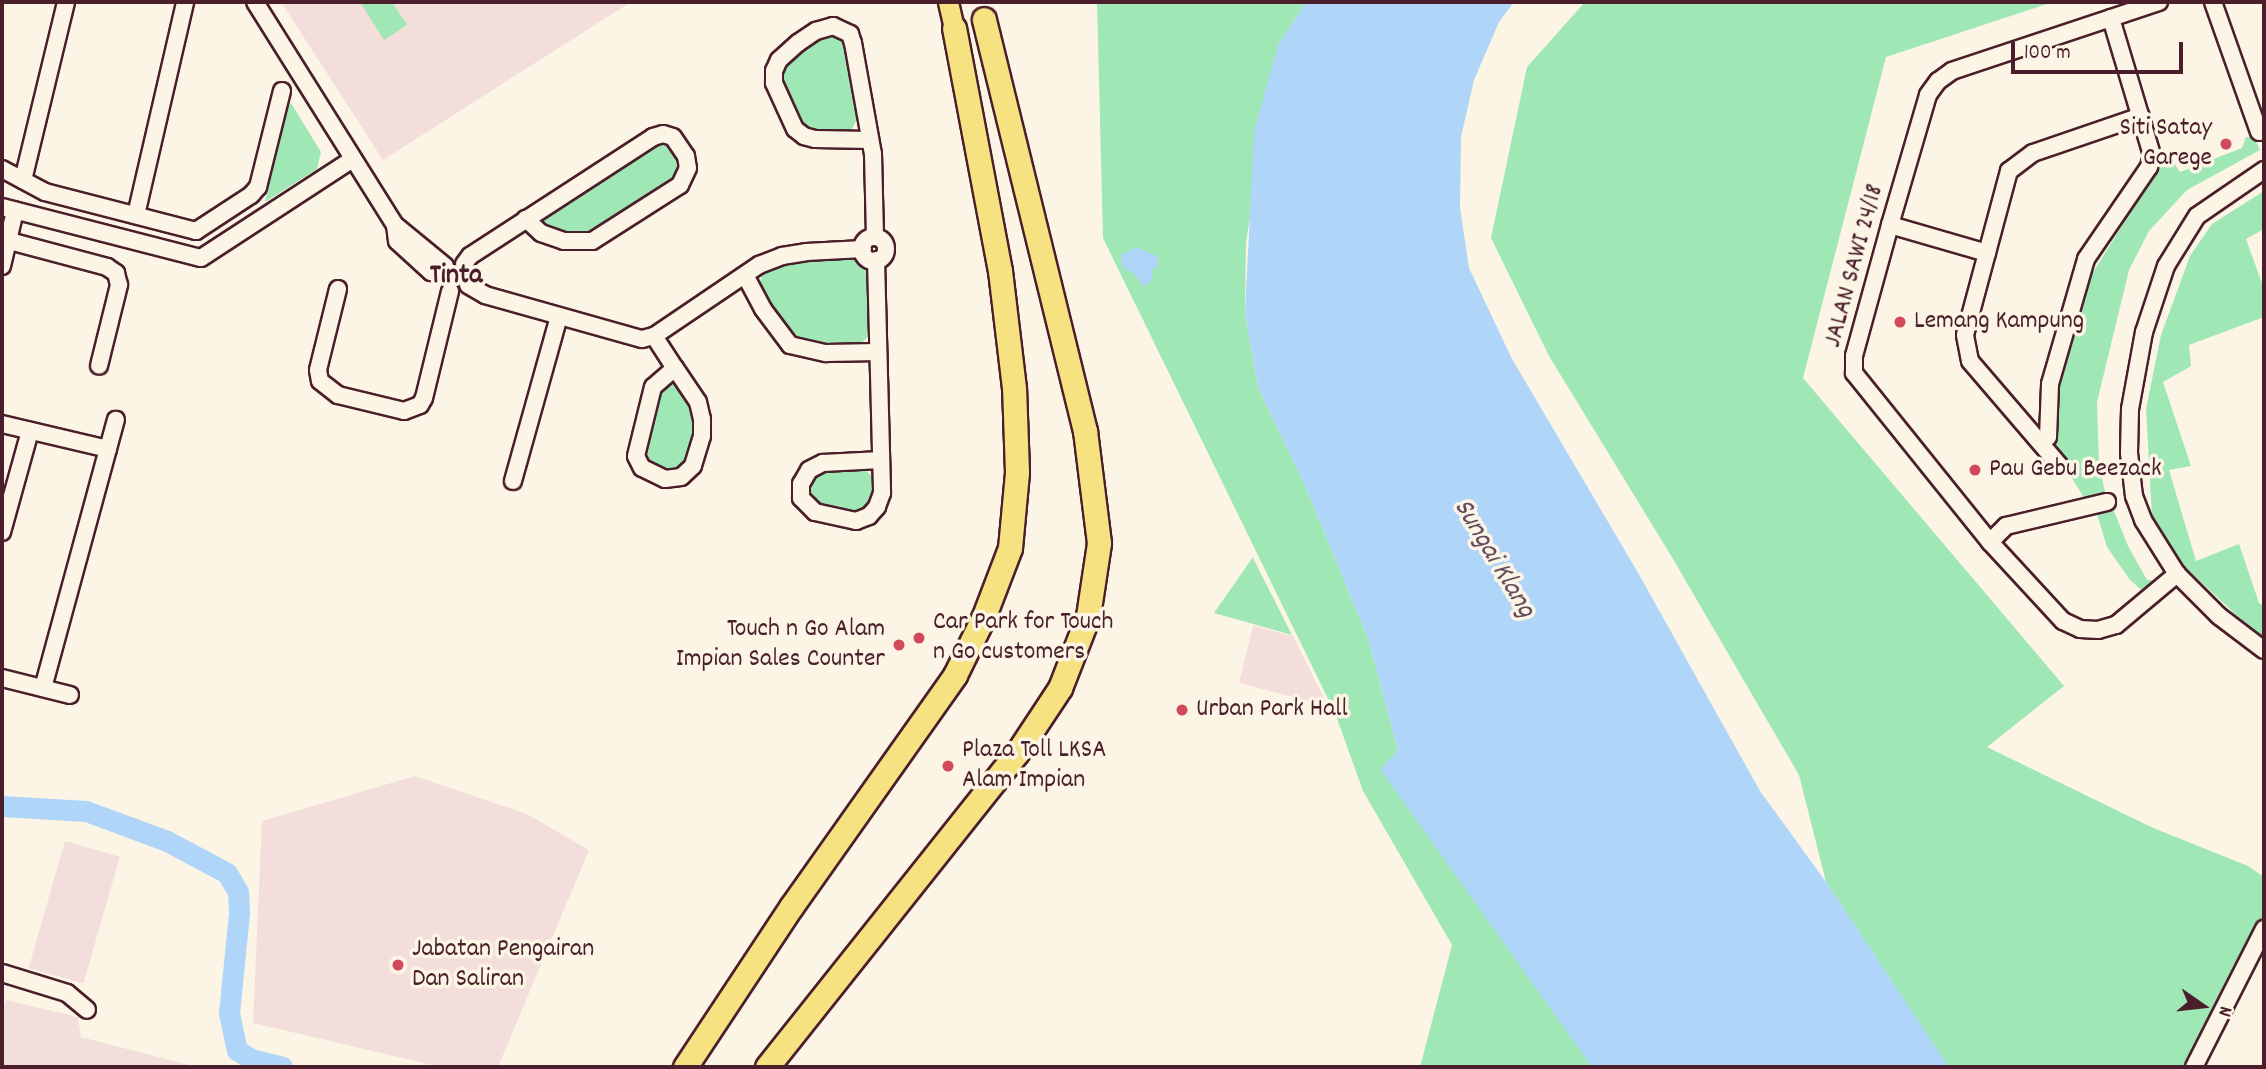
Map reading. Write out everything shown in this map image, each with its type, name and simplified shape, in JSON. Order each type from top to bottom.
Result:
[{"type":"highway","points":[[767,1067],[1017,753],[1060,688],[1088,616],[1099,542],[1085,431],[982,11]]},
{"type":"highway","points":[[685,1067],[791,907],[955,675],[984,616],[1010,548],[1017,472],[1014,388],[994,230],[954,28]]},
{"type":"main road","points":[[948,2],[954,28]]},
{"type":"street","points":[[23,180],[66,2]]},
{"type":"street","points":[[136,215],[186,2]]},
{"type":"street","points":[[255,2],[395,225],[441,266],[443,285],[450,291],[459,291],[468,285],[470,275],[464,264],[456,262],[441,266],[431,272],[397,241],[395,225]]},
{"type":"street","name":"JALAN SAWI 24/18","points":[[2159,2],[1952,71],[1938,80],[1928,95],[1890,225],[1854,356],[1854,373],[1990,541],[2063,621],[2080,629],[2098,630],[2116,625],[2177,574]]},
{"type":"street","points":[[2213,2],[2259,132]]},
{"type":"street","points":[[2041,443],[2048,437],[2050,384],[2087,260],[2149,167],[2152,155],[2111,18]]},
{"type":"street","points":[[870,140],[815,139],[794,129],[774,83],[774,71],[779,60],[797,43],[816,31],[832,26],[850,34],[870,140],[875,237]]},
{"type":"street","points":[[2,169],[45,192],[196,231],[251,195],[258,187],[282,91]]},
{"type":"street","points":[[2060,466],[1970,360],[1965,335],[2009,171],[2033,153],[2141,116]]},
{"type":"street","points":[[464,264],[470,256],[526,219],[653,137],[663,134],[673,137],[686,156],[688,167],[680,185],[592,241],[564,241],[541,233],[526,219]]},
{"type":"street","points":[[2,266],[8,209],[201,258],[353,159]]},
{"type":"street","points":[[2264,170],[2197,216],[2166,266],[2144,332],[2130,409],[2129,453],[2134,496],[2143,520],[2177,574],[2220,616],[2264,650]]},
{"type":"street","points":[[1890,225],[1987,253]]},
{"type":"street","points":[[875,237],[883,241],[886,250],[882,258],[876,260],[865,256],[863,249],[867,239],[875,237]]},
{"type":"street","points":[[5,240],[107,267],[116,273],[119,285],[99,366]]},
{"type":"street","points":[[468,285],[485,295],[642,339],[654,336],[745,275],[782,256],[863,249]]},
{"type":"street","points":[[876,260],[882,493],[877,507],[869,516],[856,521],[815,512],[801,498],[801,484],[809,470],[823,463],[881,460]]},
{"type":"street","points":[[745,275],[763,309],[790,345],[826,354],[878,352]]},
{"type":"street","points":[[338,289],[318,370],[320,381],[338,395],[404,411],[421,405],[424,398],[450,291]]},
{"type":"street","points":[[513,481],[559,316]]},
{"type":"street","points":[[654,336],[698,402],[702,436],[693,466],[681,477],[665,479],[642,468],[636,456],[653,387],[675,368]]},
{"type":"street","points":[[43,688],[116,420]]},
{"type":"street","points":[[2,424],[108,449]]},
{"type":"street","points":[[2,532],[5,509],[30,430]]},
{"type":"street","points":[[1990,541],[2006,526],[2107,502]]},
{"type":"street","points":[[2,678],[70,695]]},
{"type":"street","points":[[2194,1067],[2264,929]]},
{"type":"street","points":[[2,973],[67,993],[87,1010]]},
{"type":"shaded area","points":[[281,2],[631,2],[383,160]]},
{"type":"shaded area","points":[[1253,626],[1293,636],[1328,706],[1239,683]]},
{"type":"shaded area","points":[[415,776],[527,814],[589,850],[498,1067],[441,1067],[253,1023],[262,821]]},
{"type":"shaded area","points":[[65,841],[120,857],[83,984],[29,968]]},
{"type":"shaded area","points":[[6,1000],[78,1017],[81,1037],[197,1067],[2,1067],[2,1013]]},
{"type":"green space","points":[[360,2],[392,2],[407,25],[384,40]]},
{"type":"green space","points":[[1097,2],[1306,2],[1278,45],[1246,242],[1245,313],[1258,387],[1306,488],[1369,641],[1398,751],[1592,1067],[1420,1067],[1452,945],[1363,791],[1335,713],[1103,238]]},
{"type":"green space","points":[[1585,2],[2053,2],[1886,57],[1803,378],[2064,686],[1987,747],[2151,827],[2248,866],[2264,877],[2264,930],[2196,1067],[1943,1067],[1899,992],[1826,882],[1799,775],[1673,559],[1549,356],[1491,238],[1527,67]]},
{"type":"green space","points":[[835,33],[843,39],[857,119],[851,131],[845,134],[814,133],[806,130],[799,122],[780,78],[785,61],[827,34]]},
{"type":"green space","points":[[291,103],[321,152],[317,169],[265,202],[285,110]]},
{"type":"green space","points":[[2246,137],[2254,137],[2260,150],[2187,190],[2149,231],[2129,270],[2097,402],[2099,465],[2106,496],[2085,499],[2052,447],[2060,386],[2090,277],[2160,165],[2172,160],[2180,172],[2242,148]]},
{"type":"green space","points":[[661,143],[674,145],[681,165],[678,179],[589,236],[550,230],[545,225],[544,216],[547,210]]},
{"type":"green space","points":[[2264,191],[2264,229],[2246,239],[2264,289],[2264,317],[2189,345],[2191,366],[2163,382],[2191,466],[2169,470],[2196,561],[2239,544],[2259,603],[2264,606],[2264,641],[2184,566],[2152,517],[2146,409],[2161,335],[2190,256],[2212,224]]},
{"type":"green space","points":[[856,258],[869,273],[870,335],[858,346],[825,348],[796,340],[767,303],[759,286],[763,271],[804,259]]},
{"type":"green space","points":[[672,383],[683,388],[693,404],[694,434],[684,464],[665,471],[645,461],[643,452],[658,392],[664,385]]},
{"type":"green space","points":[[863,468],[875,479],[875,497],[859,511],[844,512],[817,506],[811,501],[807,491],[811,478],[823,471]]},
{"type":"green space","points":[[2112,506],[2128,546],[2147,580],[2160,581],[2144,592],[2130,580],[2107,547],[2096,511]]},
{"type":"green space","points":[[1253,558],[1292,635],[1214,613]]},
{"type":"water","name":"Sungai Klang","points":[[1306,2],[1514,2],[1499,22],[1474,80],[1461,137],[1460,207],[1469,268],[1512,359],[1637,571],[1760,791],[1826,882],[1949,1067],[1592,1067],[1380,769],[1398,751],[1369,641],[1306,488],[1258,387],[1245,313],[1254,132],[1278,45]]},
{"type":"water","points":[[1137,247],[1158,257],[1158,265],[1152,271],[1152,280],[1144,287],[1134,274],[1122,267],[1121,255]]},
{"type":"waterway","points":[[2,806],[86,811],[167,841],[227,873],[238,892],[239,913],[229,1013],[237,1050],[251,1059],[282,1067]]},
{"type":"place","name":"Siti Satay Garege","points":[[2226,144]]},
{"type":"place","name":"Lemang Kampung","points":[[1900,322]]},
{"type":"place","name":"Pau Gebu Beezack","points":[[1975,470]]},
{"type":"place","name":"Car Park for Touch n Go customers","points":[[919,638]]},
{"type":"place","name":"Touch n Go Alam Impian Sales Counter","points":[[899,645]]},
{"type":"place","name":"Urban Park Hall","points":[[1182,710]]},
{"type":"place","name":"Plaza Toll LKSA Alam Impian","points":[[948,766]]},
{"type":"place","name":"Jabatan Pengairan Dan Saliran","points":[[398,965]]},
{"type":"district","name":"Tinta","points":[[456,277]]}]
